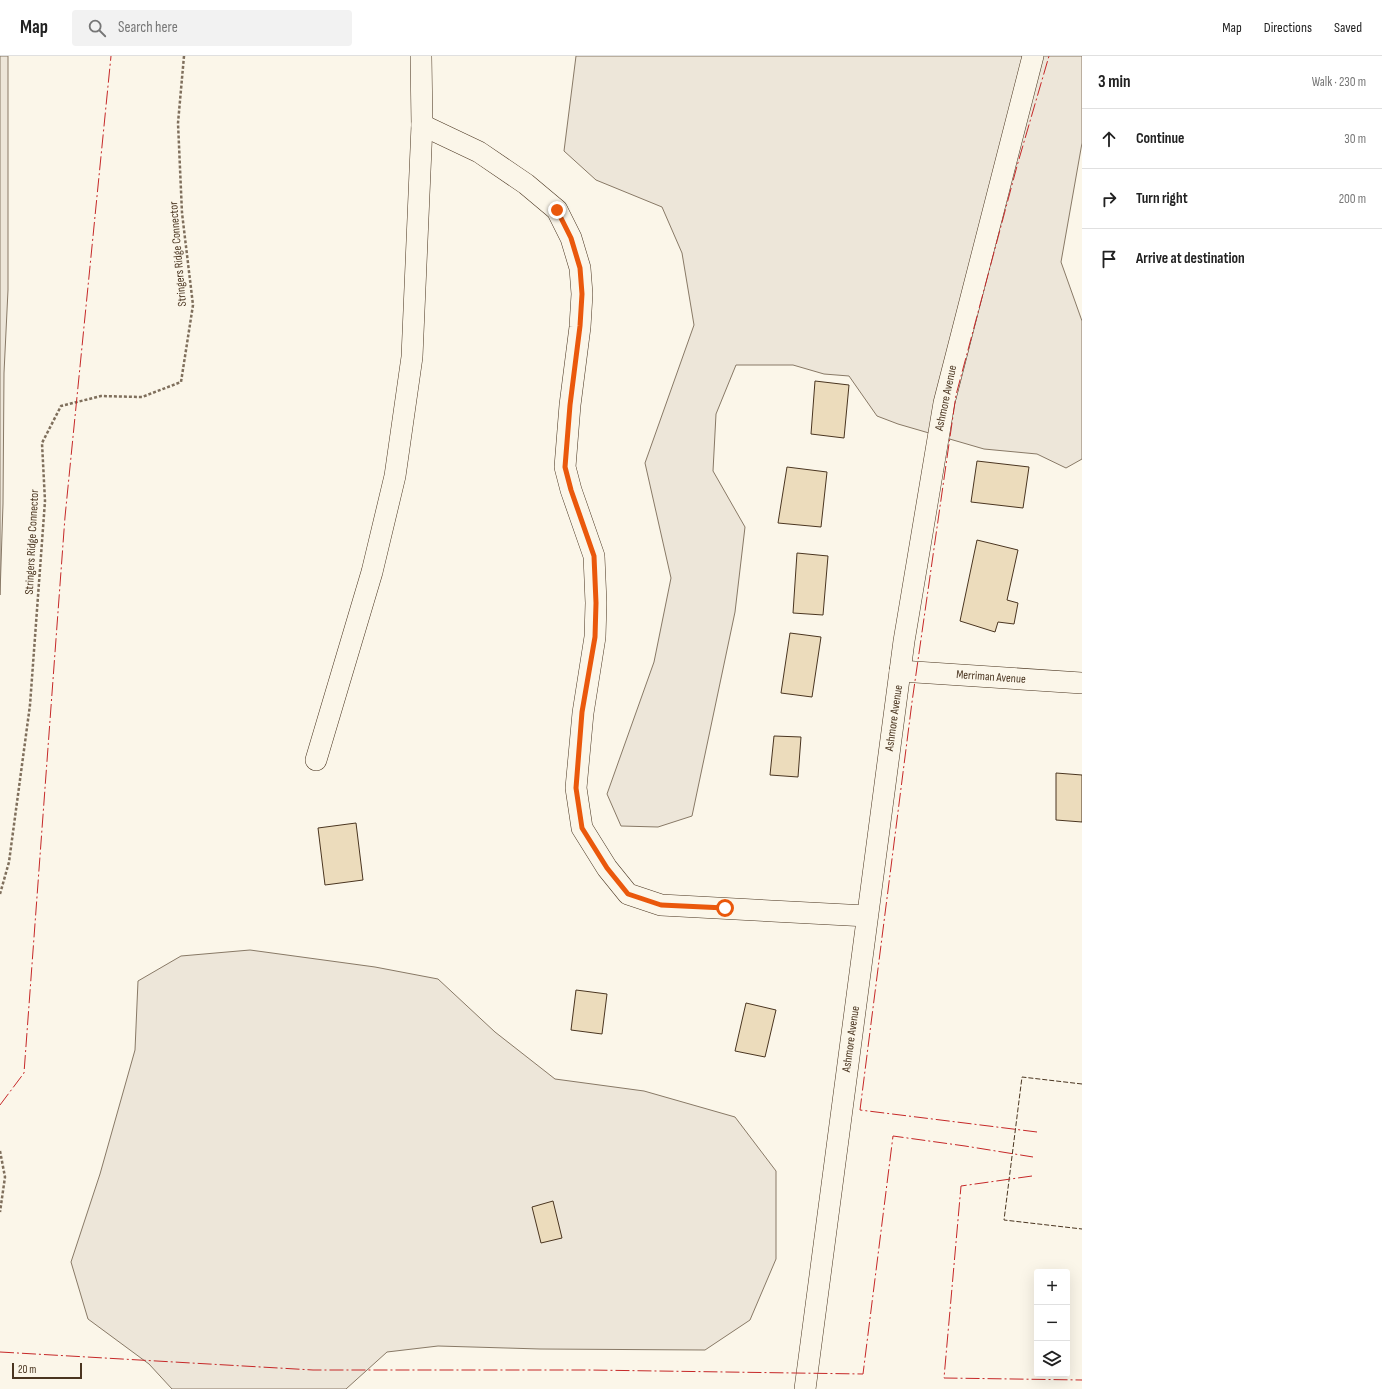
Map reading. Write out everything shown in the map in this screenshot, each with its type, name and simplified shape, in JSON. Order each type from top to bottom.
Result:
[{"type":"street","points":[[316,760],[372,572],[395,476],[412,357],[422,124],[421,56]]},
{"type":"street","name":"Ashmore Avenue","points":[[804,1389],[905,634],[944,403],[1033,56]]},
{"type":"street","points":[[422,124],[479,152],[526,184],[557,210],[571,238],[580,268],[582,294],[580,326],[570,405],[565,467],[571,490],[594,556],[596,603],[595,637],[582,712],[576,788],[582,828],[607,868],[628,894],[661,905],[867,916]]},
{"type":"street","name":"Merriman Avenue","points":[[900,671],[1082,683]]},
{"type":"path","name":"Stringers Ridge Connector","points":[[0,894],[9,862],[30,705],[45,500],[42,443],[61,406],[101,396],[142,397],[181,382],[193,305],[182,213],[178,123],[184,56]]},
{"type":"path","points":[[0,1151],[5,1177],[0,1212]]},
{"type":"shaded area","points":[[0,56],[8,56],[8,290],[4,373],[3,504],[0,595]]},
{"type":"shaded area","points":[[576,56],[1082,56],[1082,143],[1061,262],[1082,321],[1082,459],[1066,468],[1037,454],[984,449],[898,424],[877,416],[849,376],[824,374],[793,365],[736,365],[716,414],[713,471],[745,527],[735,612],[692,816],[658,827],[621,826],[607,794],[654,662],[671,578],[645,463],[694,325],[682,253],[662,207],[596,180],[564,151]]},
{"type":"shaded area","points":[[250,950],[375,967],[438,979],[495,1032],[555,1079],[644,1091],[735,1117],[776,1171],[776,1259],[750,1320],[705,1350],[540,1349],[438,1346],[387,1352],[346,1389],[172,1389],[149,1364],[88,1319],[71,1262],[100,1174],[135,1050],[138,981],[181,956]]},
{"type":"building","points":[[815,381],[849,385],[844,438],[811,434]]},
{"type":"building","points":[[977,461],[1029,467],[1023,508],[971,502]]},
{"type":"building","points":[[787,467],[827,472],[821,527],[778,523]]},
{"type":"building","points":[[977,540],[1018,550],[1007,600],[1018,603],[1014,624],[998,622],[995,632],[960,621]]},
{"type":"building","points":[[797,553],[828,556],[823,615],[793,613]]},
{"type":"building","points":[[790,633],[821,637],[812,697],[781,693]]},
{"type":"building","points":[[774,736],[801,737],[798,777],[770,775]]},
{"type":"building","points":[[1056,773],[1082,775],[1082,822],[1056,820]]},
{"type":"building","points":[[356,823],[363,880],[325,885],[318,828]]},
{"type":"building","points":[[576,990],[607,994],[602,1034],[571,1030]]},
{"type":"building","points":[[746,1003],[776,1010],[765,1057],[735,1051]]},
{"type":"building","points":[[553,1201],[562,1238],[541,1243],[532,1207]]},
{"type":"fence","points":[[1082,1084],[1022,1077],[1004,1220],[1082,1229]]},
{"type":"power","points":[[0,1105],[24,1073],[65,517],[111,56]]},
{"type":"power","points":[[1037,1132],[860,1110],[912,702],[956,395],[1017,166],[1049,56]]},
{"type":"power","points":[[0,1352],[313,1370],[589,1370],[863,1374],[893,1136],[1033,1157]]},
{"type":"power","points":[[1032,1176],[961,1186],[944,1378],[1082,1380]]},
{"type":"route","points":[[557,210],[571,238],[580,268],[582,294],[565,467],[571,490],[594,556],[596,603],[595,637],[582,712],[576,788],[582,828],[607,868],[628,894],[661,905],[725,908]]}]
